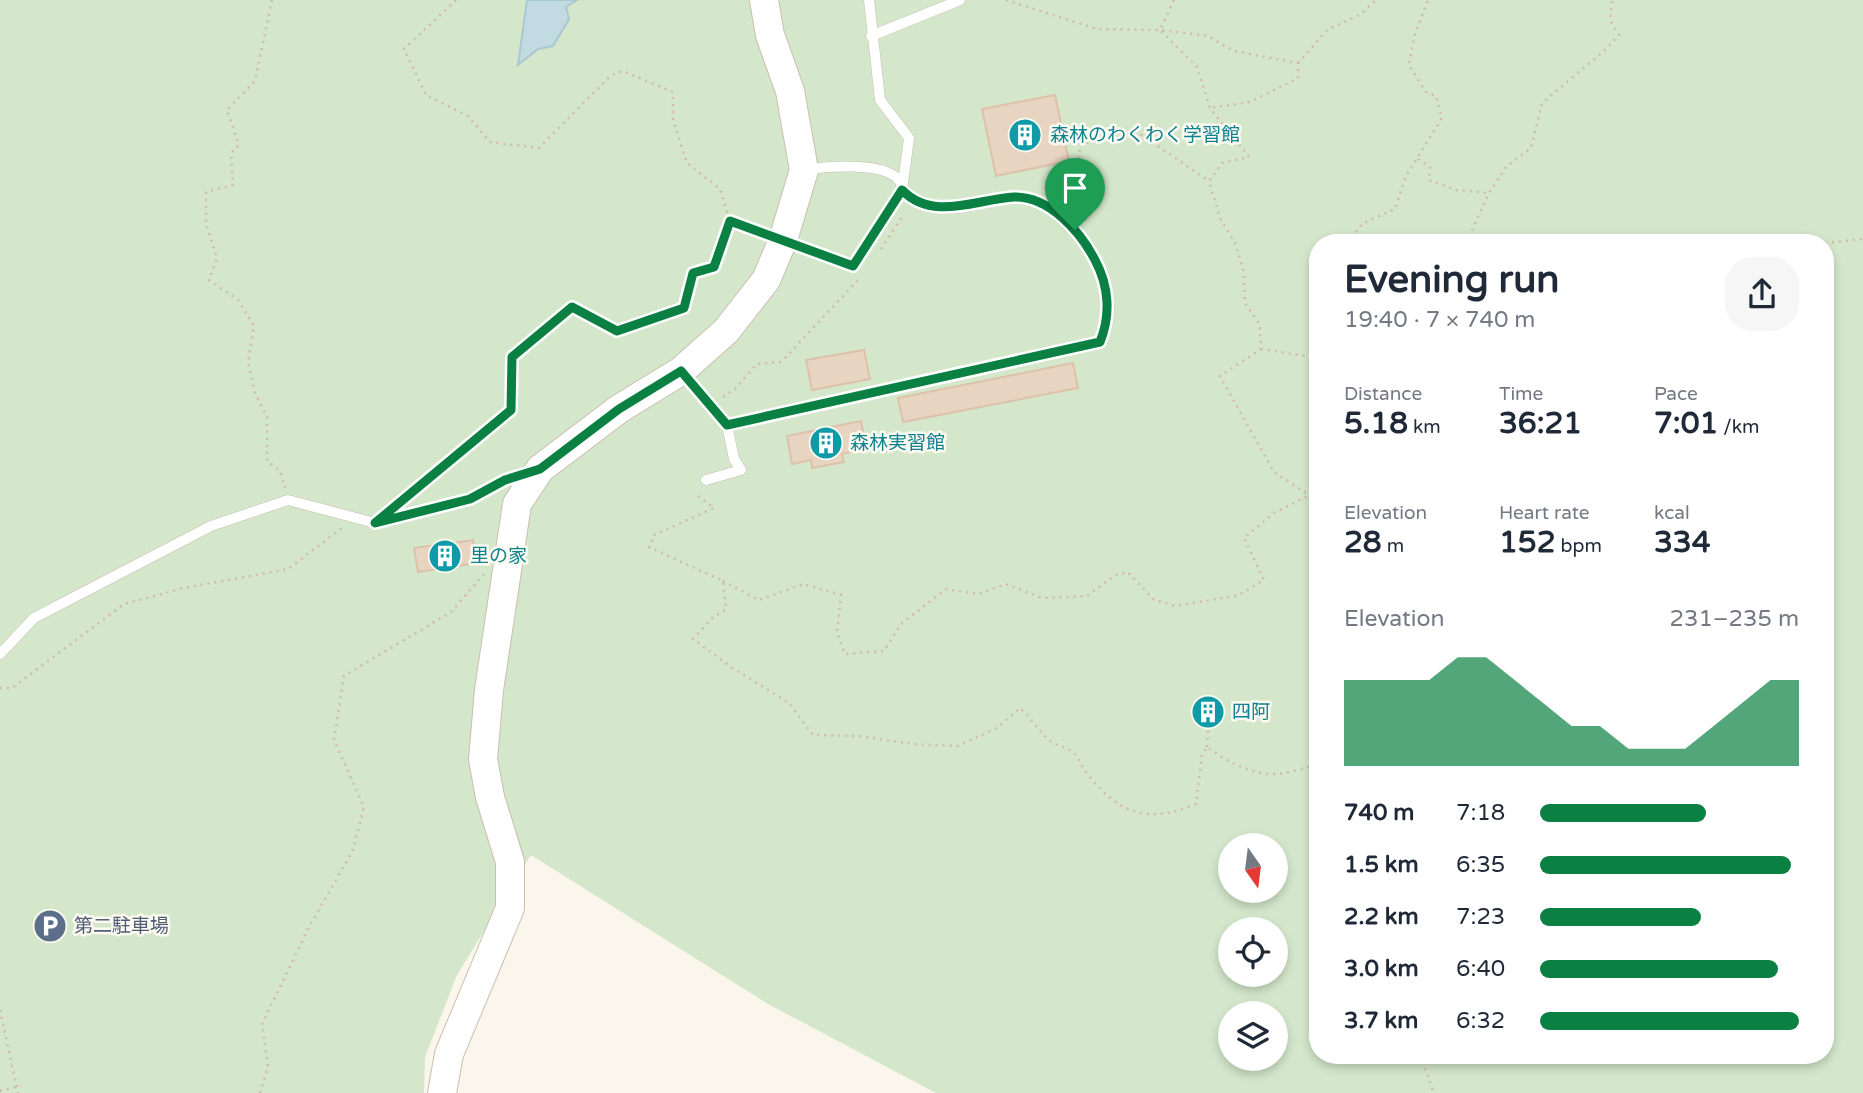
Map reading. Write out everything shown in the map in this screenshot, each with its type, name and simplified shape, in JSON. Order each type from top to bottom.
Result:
[{"type":"main road","points":[[442,1093],[449,1054],[510,908],[510,862],[490,797],[483,759],[508,545],[517,504],[540,469],[619,409],[681,371],[726,331],[766,280],[783,240],[804,170],[790,91],[770,35],[764,0]]},
{"type":"lane","points":[[768,236],[853,266],[906,193],[909,138],[880,100],[869,0]]},
{"type":"lane","points":[[871,36],[960,0]]},
{"type":"lane","points":[[727,425],[1100,342],[1108,322],[1105,285],[1090,249],[1075,230],[1042,203],[1015,197],[946,208],[906,193],[898,178],[859,167],[804,170]]},
{"type":"lane","points":[[681,371],[727,425],[734,458],[741,470],[706,480]]},
{"type":"lane","points":[[0,654],[34,618],[211,526],[288,500],[375,523],[470,499],[505,480],[540,469]]},
{"type":"path","points":[[272,0],[255,81],[227,110],[239,145],[230,153],[233,186],[206,191],[206,224],[217,258],[209,280],[238,300],[254,326],[248,362],[255,393],[267,417],[267,461],[280,471],[288,500]]},
{"type":"path","points":[[375,523],[511,410],[512,357],[572,307],[617,331],[684,308],[693,273],[714,267],[730,221],[720,189],[687,163],[673,120],[673,93],[623,71],[610,76],[539,148],[490,142],[468,116],[426,95],[404,49],[456,0]]},
{"type":"path","points":[[1006,0],[1097,29],[1160,30],[1208,36],[1234,51],[1298,63]]},
{"type":"path","points":[[1160,30],[1174,0]]},
{"type":"path","points":[[1210,108],[1250,102],[1298,78],[1298,63],[1327,30],[1361,14],[1376,0]]},
{"type":"path","points":[[1354,234],[1363,223],[1395,209],[1406,176],[1442,118],[1436,96],[1426,92],[1409,65],[1414,37],[1428,0]]},
{"type":"path","points":[[1470,234],[1489,193],[1506,167],[1531,148],[1542,103],[1619,35],[1610,20],[1612,0]]},
{"type":"path","points":[[1160,30],[1197,67],[1210,108],[1249,158],[1222,163],[1209,181]]},
{"type":"path","points":[[1075,230],[1090,215],[1074,203],[1068,186],[1078,177],[1080,144],[1137,132],[1209,181],[1220,218],[1235,243],[1244,272],[1245,303],[1260,325],[1261,349]]},
{"type":"path","points":[[1418,159],[1430,167],[1429,180],[1456,190],[1489,193]]},
{"type":"path","points":[[877,256],[899,225],[906,193]]},
{"type":"path","points":[[730,221],[768,236]]},
{"type":"path","points":[[1834,242],[1863,239]]},
{"type":"path","points":[[711,404],[736,389],[757,364],[781,362],[862,276]]},
{"type":"path","points":[[698,496],[714,508],[654,535],[649,547],[759,600],[803,584],[841,595],[836,632],[845,654],[884,650],[901,624],[946,589],[978,594],[1006,584],[1042,598],[1087,596],[1115,575],[1128,572],[1154,600],[1176,606],[1239,595],[1264,580],[1244,538],[1274,513],[1308,496],[1274,472],[1220,376],[1261,349],[1309,357]]},
{"type":"path","points":[[0,688],[12,688],[124,604],[184,588],[288,569],[356,518]]},
{"type":"path","points":[[260,1093],[268,1066],[262,1024],[309,927],[354,850],[364,807],[334,740],[344,676],[451,612],[508,545]]},
{"type":"path","points":[[723,581],[726,609],[711,619],[693,639],[731,667],[789,703],[813,735],[857,736],[913,744],[958,746],[997,728],[1020,708],[1034,720],[1049,740],[1074,753],[1086,774],[1118,806],[1169,815],[1196,804],[1202,755],[1207,747],[1209,717]]},
{"type":"path","points":[[1207,747],[1228,762],[1266,773],[1276,774],[1309,767]]},
{"type":"path","points":[[0,1010],[19,1086],[18,1093]]},
{"type":"path","points":[[1423,1064],[1434,1093]]},
{"type":"path","points":[[0,1091],[19,1086]]},
{"type":"green space","points":[[0,0],[1863,0],[1863,1093],[936,1093],[768,1004],[531,855],[457,975],[425,1057],[424,1093],[0,1093]]},
{"type":"water","points":[[527,0],[577,0],[566,7],[569,19],[553,46],[538,49],[518,65]]},
{"type":"building","name":"森林のわくわく学習館","points":[[1055,95],[1069,161],[996,176],[982,109]]},
{"type":"building","points":[[864,350],[870,379],[812,390],[806,360]]},
{"type":"building","points":[[1073,363],[1078,388],[903,422],[898,398]]},
{"type":"building","name":"森林実習館","points":[[861,421],[866,449],[842,454],[844,462],[812,468],[811,460],[792,464],[787,436]]},
{"type":"building","name":"里の家","points":[[473,540],[477,563],[418,572],[414,548]]},
{"type":"place","name":"森林のわくわく学習館","points":[[1025,135]]},
{"type":"place","name":"森林実習館","points":[[826,443]]},
{"type":"place","name":"里の家","points":[[445,556]]},
{"type":"place","name":"四阿","points":[[1208,712]]},
{"type":"place","name":"第二駐車場","points":[[50,926]]},
{"type":"route","points":[[902,190],[909,197],[946,208],[1015,197],[1042,203],[1075,230],[1090,249],[1105,285],[1108,322],[1100,342],[727,425],[681,371],[619,409],[540,469],[505,480],[470,499],[375,523],[511,410],[512,357],[572,307],[617,331],[684,308],[693,273],[714,267],[730,221],[853,266],[902,190]]}]
